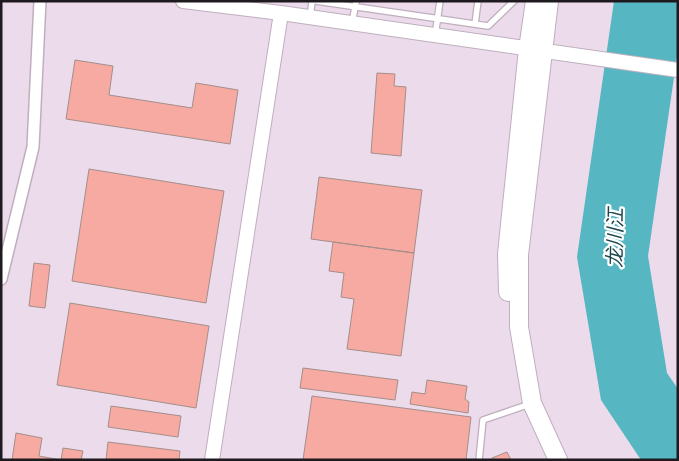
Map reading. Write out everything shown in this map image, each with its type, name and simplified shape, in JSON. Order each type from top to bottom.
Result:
[{"type":"highway","points":[[535,1],[535,50],[507,254],[508,329],[527,405],[545,460]]},
{"type":"highway","points":[[535,50],[549,1]]},
{"type":"highway","points":[[527,405],[558,460]]},
{"type":"street","points":[[1,279],[33,147],[40,1]]},
{"type":"street","points":[[183,1],[281,13],[678,70]]},
{"type":"street","points":[[212,460],[281,13]]},
{"type":"lane","points":[[310,18],[312,1]]},
{"type":"lane","points":[[316,1],[355,4],[488,26],[514,1]]},
{"type":"lane","points":[[435,36],[440,1]]},
{"type":"lane","points":[[475,24],[478,1]]},
{"type":"lane","points":[[352,24],[355,4]]},
{"type":"lane","points":[[479,460],[483,420],[527,405]]},
{"type":"water","name":"龙川江","points":[[614,1],[678,1],[678,50],[648,256],[667,373],[678,389],[678,460],[641,460],[601,400],[577,257]]},
{"type":"building","points":[[75,60],[113,66],[109,95],[192,108],[196,83],[238,90],[230,144],[66,119]]},
{"type":"building","points":[[377,73],[395,74],[394,86],[406,87],[401,156],[371,153]]},
{"type":"building","points":[[89,169],[224,191],[206,303],[72,281]]},
{"type":"building","points":[[319,177],[422,190],[414,253],[311,239]]},
{"type":"building","points":[[333,242],[414,253],[401,356],[347,349],[354,299],[341,297],[344,273],[329,271]]},
{"type":"building","points":[[34,263],[50,265],[45,308],[29,306]]},
{"type":"building","points":[[70,303],[209,326],[196,408],[57,385]]},
{"type":"building","points":[[303,368],[398,380],[395,400],[300,388]]},
{"type":"building","points":[[427,380],[467,386],[465,399],[469,402],[468,413],[410,404],[412,392],[425,394]]},
{"type":"building","points":[[312,396],[471,417],[466,460],[303,460]]},
{"type":"building","points":[[111,406],[181,416],[178,437],[108,427]]},
{"type":"building","points":[[16,433],[42,438],[39,456],[61,460],[12,460]]},
{"type":"building","points":[[108,442],[180,451],[179,460],[106,460]]},
{"type":"building","points":[[63,448],[83,451],[81,460],[61,460]]},
{"type":"building","points":[[507,452],[511,460],[492,460],[492,458]]}]
